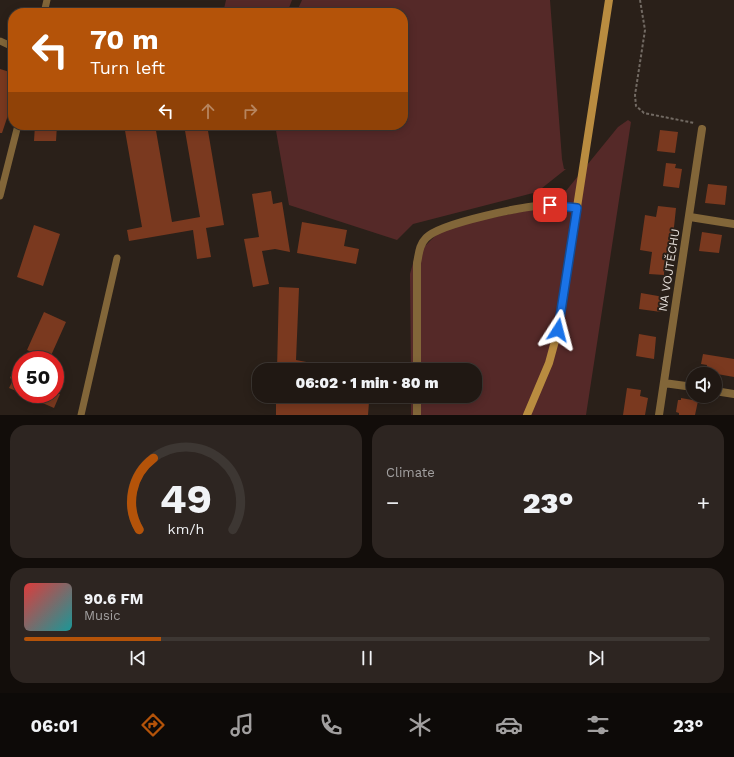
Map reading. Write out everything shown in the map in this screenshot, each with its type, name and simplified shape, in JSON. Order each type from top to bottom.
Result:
[{"type":"main road","points":[[527,415],[549,363],[558,330],[609,0]]},
{"type":"street","name":"NA VOJTĚCHU","points":[[659,415],[690,217],[702,129]]},
{"type":"street","points":[[417,363],[417,263],[420,248],[426,237],[446,227],[520,207],[550,205],[577,208]]},
{"type":"street","points":[[690,217],[734,224]]},
{"type":"street","points":[[664,383],[686,387]]},
{"type":"street","points":[[722,392],[734,394]]},
{"type":"street","points":[[417,403],[417,415]]},
{"type":"lane","points":[[0,196],[17,130]]},
{"type":"lane","points":[[81,415],[117,258]]},
{"type":"path","points":[[640,0],[645,30],[635,94],[636,106],[644,113],[692,122],[700,125],[702,129]]},
{"type":"shaded area","points":[[226,0],[292,0],[289,8],[224,8]]},
{"type":"shaded area","points":[[302,0],[550,0],[562,159],[564,169],[566,169],[537,192],[413,224],[397,240],[289,205],[276,130],[408,130],[408,8],[298,8]]},
{"type":"shaded area","points":[[628,120],[631,122],[586,415],[411,415],[411,403],[482,403],[482,363],[411,363],[410,274],[415,256],[439,232],[457,225],[539,208],[561,197],[618,127]]},
{"type":"building","points":[[0,69],[8,71],[8,115],[2,133],[0,133]]},
{"type":"building","points":[[35,130],[57,130],[56,141],[34,141]]},
{"type":"building","points":[[125,130],[156,130],[172,222],[200,217],[185,130],[208,130],[224,225],[206,228],[211,257],[197,259],[193,230],[129,241],[127,230],[142,227]]},
{"type":"building","points":[[660,130],[678,132],[675,153],[657,151]]},
{"type":"building","points":[[666,163],[676,164],[675,168],[682,169],[679,188],[663,186]]},
{"type":"building","points":[[708,184],[727,186],[725,205],[705,203]]},
{"type":"building","points":[[271,191],[273,204],[282,202],[290,252],[275,249],[262,251],[269,284],[253,287],[244,239],[259,237],[252,194]]},
{"type":"building","points":[[658,206],[676,208],[672,246],[667,272],[664,272],[664,275],[649,274],[652,252],[640,250],[645,215],[656,217]]},
{"type":"building","points":[[302,222],[347,230],[344,246],[359,249],[356,264],[297,253]]},
{"type":"building","points":[[34,225],[60,234],[43,286],[17,277]]},
{"type":"building","points":[[702,232],[722,235],[719,253],[699,251]]},
{"type":"building","points":[[279,287],[299,288],[296,360],[312,363],[277,363]]},
{"type":"building","points":[[641,293],[658,296],[667,300],[662,305],[661,312],[639,309]]},
{"type":"building","points":[[44,312],[66,322],[53,351],[27,350]]},
{"type":"building","points":[[639,334],[656,337],[654,359],[636,356]]},
{"type":"building","points":[[703,354],[734,359],[734,377],[722,375],[722,367],[707,367],[707,365],[701,364]]},
{"type":"building","points":[[12,382],[12,389],[9,388]]},
{"type":"building","points":[[627,388],[641,390],[640,396],[648,398],[645,415],[623,415]]},
{"type":"building","points":[[681,398],[686,399],[686,403],[698,403],[695,415],[679,415],[679,413],[676,412],[678,400],[681,400]]},
{"type":"building","points":[[43,403],[56,403],[54,408]]},
{"type":"building","points":[[276,403],[369,403],[368,415],[276,415]]},
{"type":"route","points":[[550,205],[577,208],[558,330]]}]
